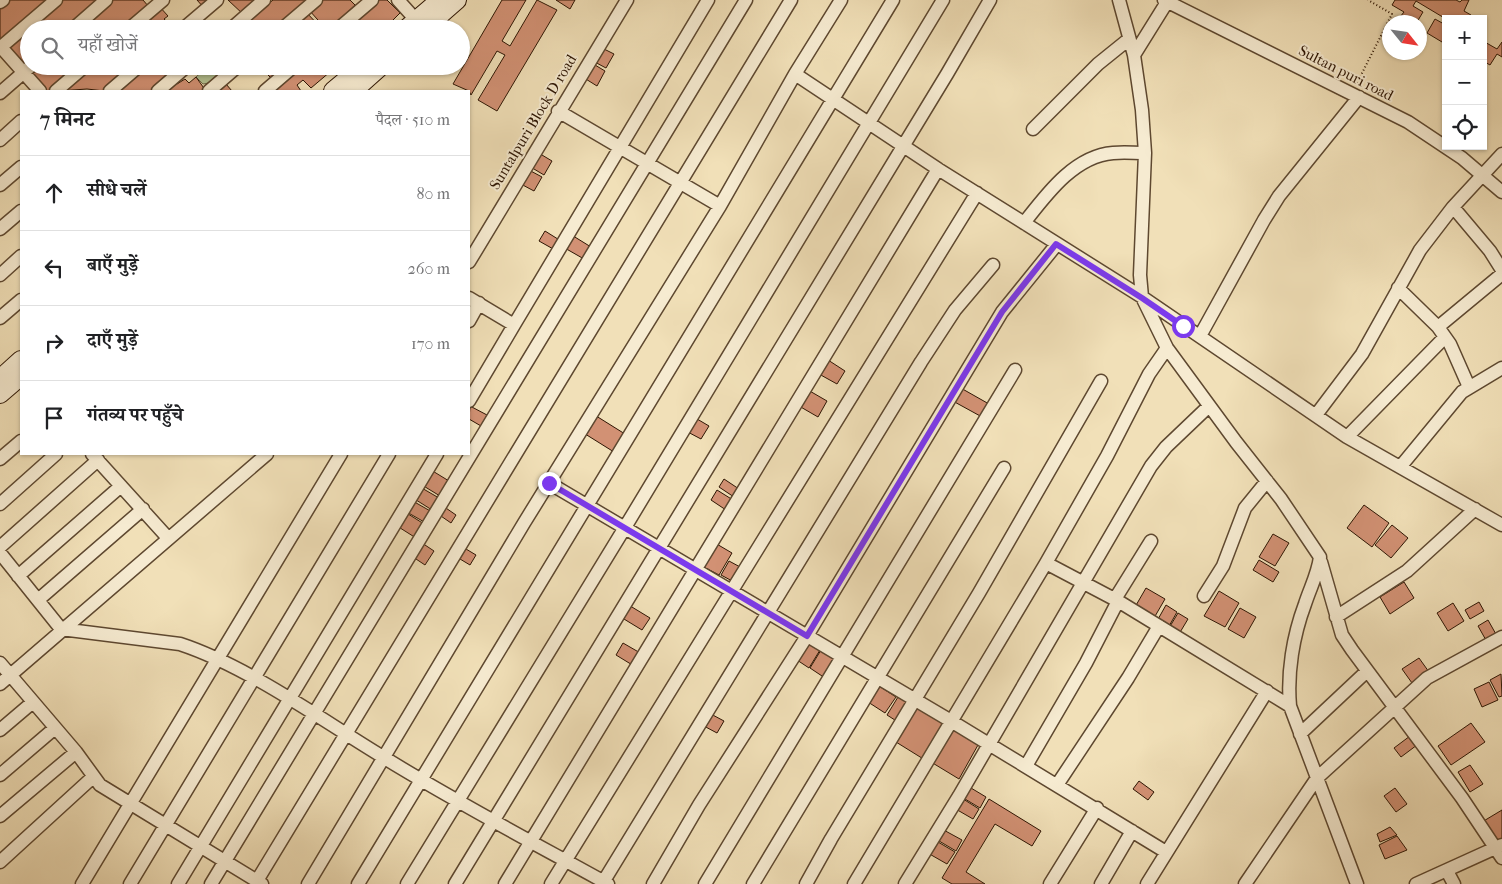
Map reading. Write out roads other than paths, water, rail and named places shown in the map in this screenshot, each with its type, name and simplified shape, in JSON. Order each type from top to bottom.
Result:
[{"type":"street","points":[[32,20],[56,0]]},
{"type":"street","points":[[83,20],[106,0]]},
{"type":"street","points":[[140,20],[163,0]]},
{"type":"street","points":[[194,20],[217,0]]},
{"type":"street","points":[[241,20],[264,0]]},
{"type":"street","points":[[293,20],[316,0]]},
{"type":"street","points":[[349,20],[372,0]]},
{"type":"street","points":[[398,0],[412,20]]},
{"type":"street","points":[[422,20],[440,0]]},
{"type":"street","points":[[426,20],[458,0]]},
{"type":"street","name":"Suntalpuri Block D road","points":[[470,260],[626,0]]},
{"type":"street","points":[[470,399],[708,0]]},
{"type":"street","points":[[211,884],[646,162],[746,0]]},
{"type":"street","points":[[0,663],[76,752],[93,777],[105,788],[258,883],[791,0]]},
{"type":"street","points":[[308,884],[549,483],[720,206],[795,74],[841,0]]},
{"type":"street","points":[[358,884],[892,0]]},
{"type":"street","points":[[406,884],[624,529],[943,0]]},
{"type":"street","points":[[455,884],[990,0]]},
{"type":"street","points":[[1118,0],[1134,56],[1142,110],[1144,152],[1140,260],[1142,298],[1167,348],[1312,542],[1320,557],[1342,635],[1366,672],[1394,706],[1500,851],[1416,884]]},
{"type":"street","points":[[1134,56],[1166,1]]},
{"type":"street","name":"Sultan puri road","points":[[1166,1],[1408,122],[1462,158],[1502,192]]},
{"type":"street","points":[[20,30],[0,46],[20,64]]},
{"type":"street","points":[[1033,129],[1098,64],[1129,39]]},
{"type":"street","points":[[795,74],[938,169],[1200,336],[1347,437],[1502,524]]},
{"type":"street","points":[[0,93],[21,75]]},
{"type":"street","points":[[30,75],[39,90]]},
{"type":"street","points":[[57,90],[75,75]]},
{"type":"street","points":[[111,90],[129,75]]},
{"type":"street","points":[[159,90],[177,75]]},
{"type":"street","points":[[210,90],[228,75]]},
{"type":"street","points":[[266,90],[284,75]]},
{"type":"street","points":[[334,90],[352,75]]},
{"type":"street","points":[[354,90],[371,75]]},
{"type":"street","points":[[1200,336],[1269,212],[1356,96]]},
{"type":"street","points":[[558,111],[720,206]]},
{"type":"street","points":[[0,140],[20,122]]},
{"type":"street","points":[[1024,224],[1053,188],[1079,166],[1096,157],[1112,153],[1144,152]]},
{"type":"street","points":[[1316,415],[1362,354],[1420,250],[1453,207],[1502,154]]},
{"type":"street","points":[[0,185],[20,168]]},
{"type":"street","points":[[505,884],[938,169]]},
{"type":"street","points":[[551,884],[977,193]]},
{"type":"street","points":[[1347,437],[1442,332],[1502,272],[1490,251],[1453,207]]},
{"type":"street","points":[[0,229],[20,212]]},
{"type":"street","points":[[653,884],[699,806],[807,636],[1002,312],[1056,244]]},
{"type":"street","points":[[0,275],[20,257]]},
{"type":"street","points":[[0,553],[62,629],[180,644],[218,660],[289,699],[457,801],[605,883],[921,362],[955,310],[993,265]]},
{"type":"street","points":[[1398,288],[1442,332],[1470,387]]},
{"type":"street","points":[[470,317],[474,300],[514,324]]},
{"type":"street","points":[[0,318],[20,301]]},
{"type":"street","points":[[854,884],[1046,564],[1149,374],[1167,348]]},
{"type":"street","points":[[0,379],[20,361]]},
{"type":"street","points":[[1401,466],[1445,410],[1470,387],[1502,368]]},
{"type":"street","points":[[705,884],[1015,370]]},
{"type":"street","points":[[0,394],[20,377]]},
{"type":"street","points":[[806,884],[830,839],[914,700],[1101,381]]},
{"type":"street","points":[[905,884],[1151,466],[1166,447],[1209,406]]},
{"type":"street","points":[[0,459],[20,442]]},
{"type":"street","points":[[0,504],[55,455]]},
{"type":"street","points":[[0,684],[266,455]]},
{"type":"street","points":[[82,884],[340,455]]},
{"type":"street","points":[[130,884],[252,678],[388,455]]},
{"type":"street","points":[[178,884],[436,455]]},
{"type":"street","points":[[0,547],[95,457],[168,538]]},
{"type":"street","points":[[753,884],[1004,468]]},
{"type":"street","points":[[1204,596],[1223,566],[1245,508],[1267,481]]},
{"type":"street","points":[[549,483],[1097,808],[1166,852]]},
{"type":"street","points":[[18,576],[121,486]]},
{"type":"street","points":[[38,600],[143,509]]},
{"type":"street","points":[[1336,616],[1407,571],[1475,509]]},
{"type":"street","points":[[1026,766],[1086,663],[1117,600],[1151,541]]},
{"type":"street","points":[[1320,557],[1316,578],[1300,619],[1292,656],[1289,689],[1290,706],[1357,884]]},
{"type":"street","points":[[1046,564],[1117,600],[1290,706]]},
{"type":"street","points":[[1057,785],[1160,626]]},
{"type":"street","points":[[1246,884],[1317,778],[1427,678],[1502,637]]},
{"type":"street","points":[[1300,734],[1366,672]]},
{"type":"street","points":[[1147,884],[1267,691]]},
{"type":"street","points":[[0,730],[33,702]]},
{"type":"street","points":[[0,775],[55,728]]},
{"type":"street","points":[[0,816],[76,752]]},
{"type":"street","points":[[0,862],[93,777]]},
{"type":"street","points":[[1050,884],[1097,808]]},
{"type":"street","points":[[1100,884],[1132,831]]},
{"type":"street","points":[[1447,871],[1454,884]]}]
